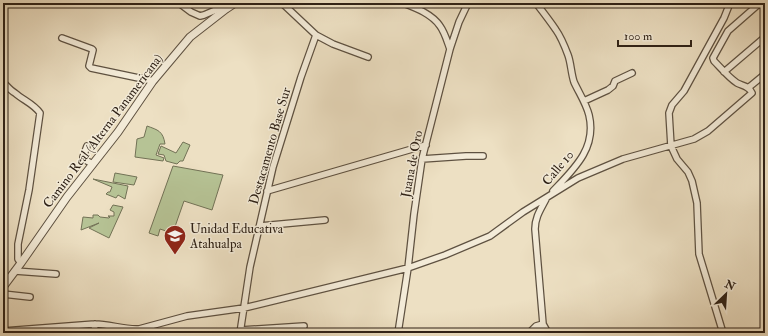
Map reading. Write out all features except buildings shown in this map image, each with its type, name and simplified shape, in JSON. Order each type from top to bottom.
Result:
[{"type":"street","points":[[179,3],[191,12],[200,16],[218,9],[226,9]]},
{"type":"street","name":"Camino Real (Alterna Panamericana)","points":[[5,282],[16,271],[67,197],[118,132],[153,81],[190,37],[235,3]]},
{"type":"street","points":[[282,3],[316,35],[333,44],[368,57]]},
{"type":"street","points":[[403,3],[418,9],[435,19],[441,26],[450,49]]},
{"type":"street","name":"Juana de Oro","points":[[398,333],[422,159],[450,49],[459,22],[468,3]]},
{"type":"street","name":"Calle 10","points":[[536,3],[557,31],[568,56],[574,80],[589,116],[590,128],[590,139],[588,146],[579,162],[547,198],[535,223],[543,324],[548,333]]},
{"type":"street","points":[[723,333],[700,254],[697,203],[692,181],[688,172],[677,159],[671,146],[669,113],[670,109],[684,91],[724,18],[730,3]]},
{"type":"street","points":[[4,332],[95,324],[102,324],[131,331],[187,316],[244,308],[408,268],[445,255],[490,236],[523,212],[578,178],[623,159],[694,139],[708,131],[752,94],[748,88],[737,83],[724,72],[713,58],[725,34],[760,3]]},
{"type":"street","name":"Destacamento Base Sur","points":[[240,331],[250,267],[273,167],[301,77],[316,35]]},
{"type":"street","points":[[724,72],[765,37]]},
{"type":"street","points":[[62,38],[93,50],[89,66],[91,68],[153,81]]},
{"type":"street","points":[[584,101],[608,90],[613,86],[615,81],[632,73]]},
{"type":"street","points":[[748,88],[765,74]]},
{"type":"street","points":[[3,82],[14,93],[40,113],[29,190],[18,244],[18,258],[21,263]]},
{"type":"street","points":[[267,191],[426,145]]},
{"type":"street","points":[[87,146],[83,159],[92,164]]},
{"type":"street","points":[[422,159],[483,156]]},
{"type":"street","points":[[260,226],[325,220]]},
{"type":"street","points":[[16,271],[56,274]]},
{"type":"street","points":[[3,294],[30,297]]},
{"type":"street","points":[[94,333],[95,324]]},
{"type":"street","points":[[529,333],[536,326],[543,324]]},
{"type":"street","points":[[240,331],[304,326]]},
{"type":"green space","points":[[147,126],[157,130],[163,136],[165,144],[160,144],[156,155],[164,158],[163,161],[135,157],[137,139],[144,137]]},
{"type":"green space","points":[[183,142],[190,145],[183,161],[180,161],[177,164],[166,161],[164,155],[158,154],[161,146],[176,153]]},
{"type":"green space","points":[[173,166],[223,175],[212,210],[184,201],[171,238],[166,236],[166,231],[160,229],[158,236],[149,233]]},
{"type":"green space","points":[[115,173],[137,177],[134,185],[113,182]]},
{"type":"green space","points":[[93,179],[128,186],[125,199],[118,195],[116,198],[106,194],[110,192],[112,187]]},
{"type":"green space","points":[[113,205],[123,207],[109,238],[89,228],[99,223],[81,230],[83,217],[93,218],[93,215],[98,215],[100,217],[109,218],[110,217],[108,216],[114,216],[114,212],[110,210]]},
{"type":"place","name":"Unidad Educativa Atahualpa","points":[[175,256]]}]
